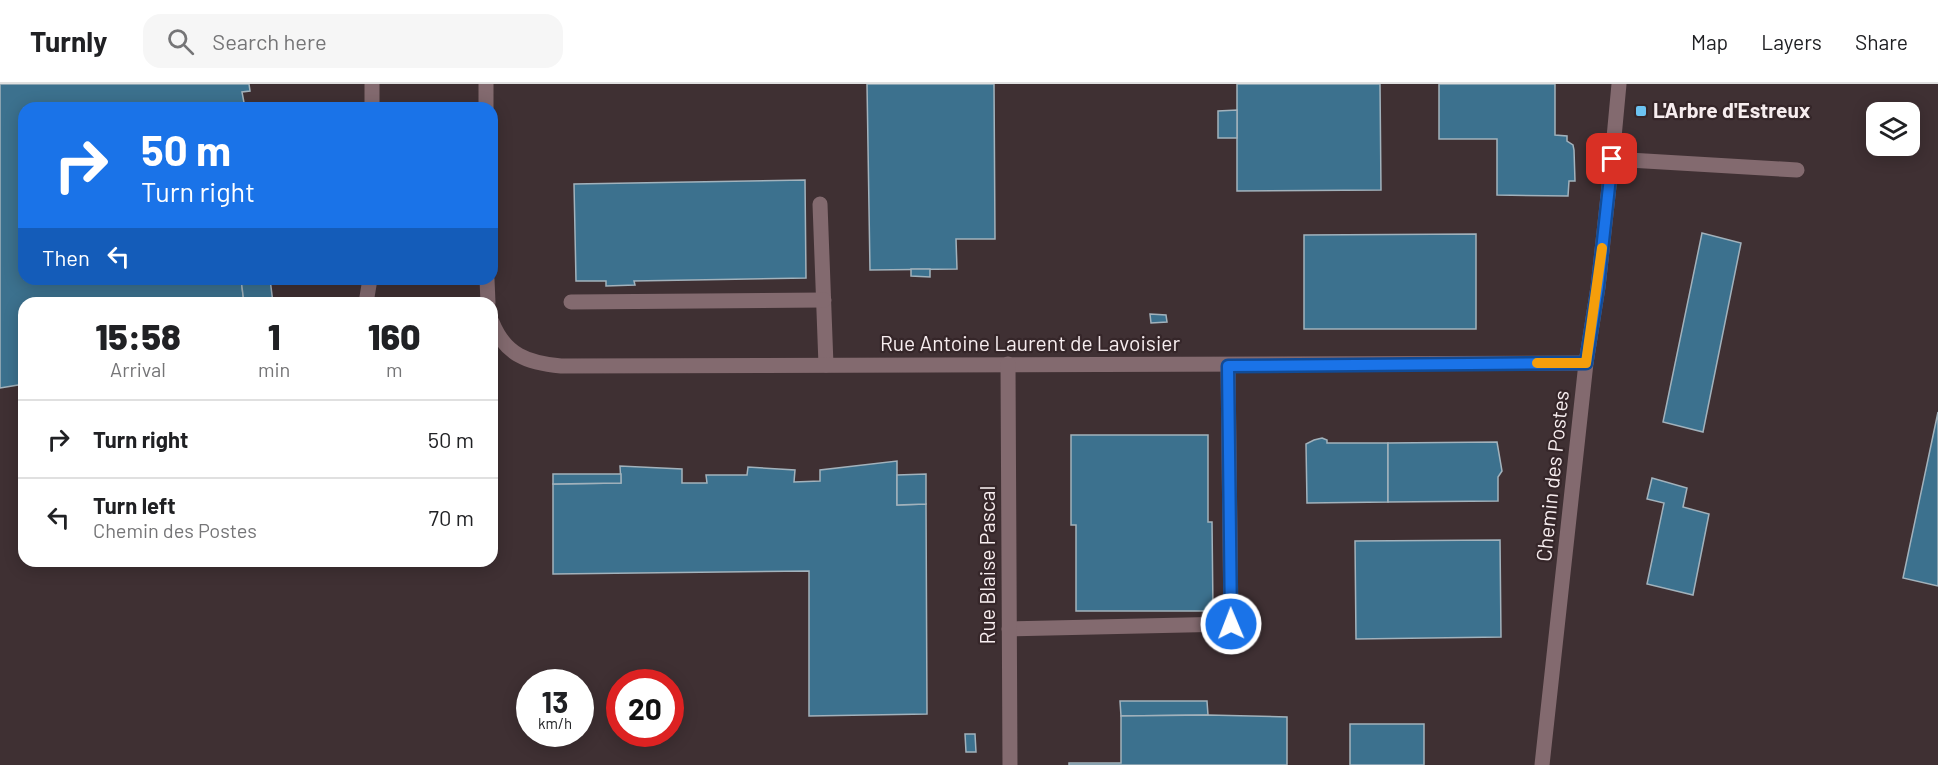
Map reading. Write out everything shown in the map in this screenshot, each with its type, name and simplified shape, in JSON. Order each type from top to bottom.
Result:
[{"type":"street","points":[[372,84],[372,102]]},
{"type":"street","points":[[486,84],[486,102]]},
{"type":"street","name":"Chemin des Postes","points":[[1542,765],[1586,363],[1598,287],[1619,84]]},
{"type":"street","points":[[1612,159],[1797,170]]},
{"type":"street","points":[[820,204],[826,365]]},
{"type":"street","points":[[571,302],[824,300]]},
{"type":"street","name":"Rue Antoine Laurent de Lavoisier","points":[[498,334],[521,357],[546,365],[561,366],[1008,364],[1228,366],[1586,363]]},
{"type":"street","name":"Rue Blaise Pascal","points":[[1008,364],[1010,765]]},
{"type":"street","points":[[1009,628],[1231,624],[1228,366]]},
{"type":"building","points":[[0,84],[249,84],[250,91],[242,92],[244,102],[18,102],[18,285],[242,285],[243,297],[18,297],[18,385],[0,388]]},
{"type":"building","points":[[867,84],[994,84],[995,239],[956,239],[957,269],[870,270]]},
{"type":"building","points":[[1237,84],[1380,84],[1381,190],[1237,191]]},
{"type":"building","points":[[1439,84],[1555,84],[1555,135],[1567,136],[1567,141],[1573,145],[1574,150],[1575,181],[1569,181],[1568,196],[1497,195],[1497,139],[1439,139]]},
{"type":"building","points":[[1237,110],[1237,138],[1218,138],[1218,111]]},
{"type":"building","points":[[805,180],[806,278],[634,281],[635,285],[606,286],[606,281],[576,281],[574,184]]},
{"type":"building","points":[[1702,233],[1741,243],[1703,432],[1663,422]]},
{"type":"building","points":[[1476,234],[1476,329],[1304,329],[1304,235]]},
{"type":"building","points":[[911,269],[930,269],[930,277],[911,276]]},
{"type":"building","points":[[242,285],[271,285],[272,297],[243,297]]},
{"type":"building","points":[[1150,314],[1166,315],[1167,322],[1151,323]]},
{"type":"building","points":[[1938,412],[1938,586],[1903,578]]},
{"type":"building","points":[[1071,435],[1208,435],[1208,522],[1212,522],[1213,611],[1076,611],[1076,525],[1071,525]]},
{"type":"building","points":[[1322,438],[1327,440],[1327,443],[1388,443],[1388,502],[1307,503],[1306,444]]},
{"type":"building","points":[[1497,442],[1502,471],[1498,477],[1498,501],[1388,502],[1388,443]]},
{"type":"building","points":[[897,461],[897,505],[926,504],[927,714],[809,716],[809,571],[553,574],[553,484],[621,483],[620,466],[682,469],[682,483],[707,483],[706,475],[747,475],[748,467],[795,470],[794,482],[820,481],[820,470]]},
{"type":"building","points":[[553,474],[621,474],[621,483],[553,484]]},
{"type":"building","points":[[926,474],[926,504],[897,505],[897,475]]},
{"type":"building","points":[[1652,478],[1687,488],[1683,507],[1709,514],[1693,595],[1647,584],[1664,503],[1647,499]]},
{"type":"building","points":[[1500,540],[1501,637],[1356,639],[1355,541]]},
{"type":"building","points":[[1120,701],[1207,701],[1208,715],[1121,716]]},
{"type":"building","points":[[1121,716],[1287,717],[1287,765],[1069,765],[1069,763],[1121,763]]},
{"type":"building","points":[[1350,724],[1424,724],[1424,765],[1350,765]]},
{"type":"building","points":[[965,734],[975,734],[976,752],[966,752]]},
{"type":"slow traffic","points":[[1537,363],[1586,363],[1602,248]]},
{"type":"place","name":"L'Arbre d'Estreux","points":[[1641,111]]},
{"type":"route","points":[[1231,624],[1228,366],[1586,363],[1598,287],[1612,159]]}]
